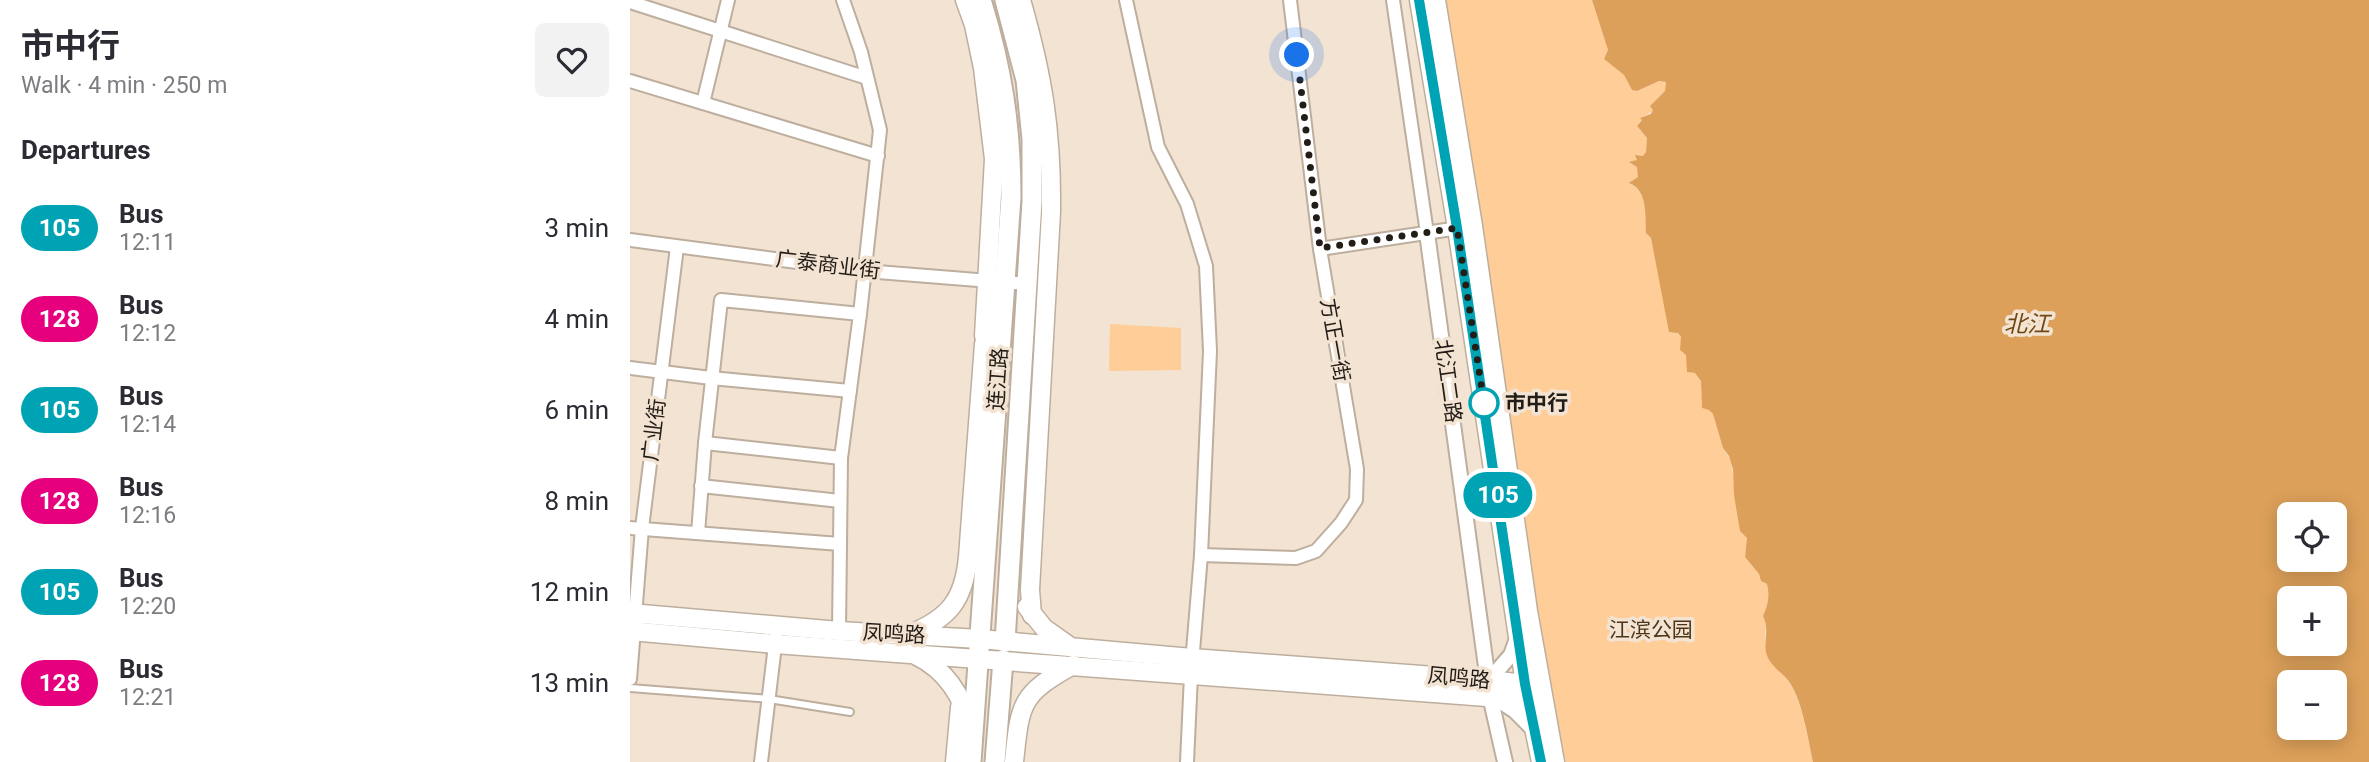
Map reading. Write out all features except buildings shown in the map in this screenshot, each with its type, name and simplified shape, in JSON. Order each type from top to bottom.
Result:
[{"type":"main road","name":"连江路","points":[[965,0],[974,25],[991,118],[996,281],[1003,306],[971,762]]},
{"type":"main road","name":"连江路","points":[[906,635],[932,624],[946,614],[964,584],[984,344],[1011,197],[1008,114],[1002,77],[981,0]]},
{"type":"main road","name":"连江路","points":[[995,762],[1032,201],[1032,139],[1026,80],[1005,0]]},
{"type":"main road","name":"连江路","points":[[1021,0],[1043,80],[1052,165],[1030,590],[1032,615]]},
{"type":"main road","name":"北江二路","points":[[1419,0],[1465,227],[1541,762]]},
{"type":"main road","name":"北江二路","points":[[1436,0],[1519,635],[1531,691],[1555,762]]},
{"type":"main road","points":[[984,344],[1003,306]]},
{"type":"main road","points":[[1009,570],[1032,615],[1073,656],[1037,686],[1027,700],[1018,722],[1014,762]]},
{"type":"main road","name":"凤鸣路","points":[[633,613],[911,653],[980,649]]},
{"type":"main road","name":"凤鸣路","points":[[632,632],[776,635],[839,631],[906,635],[980,649],[1531,691]]},
{"type":"main road","points":[[911,653],[939,669],[961,700],[974,737]]},
{"type":"main road","points":[[955,762],[961,700]]},
{"type":"street","points":[[703,103],[728,0]]},
{"type":"street","points":[[839,631],[841,458],[866,271],[880,130],[843,0]]},
{"type":"street","points":[[1126,0],[1158,148],[1187,204],[1206,266],[1210,351],[1201,555],[1191,667],[1187,762]]},
{"type":"street","name":"方正一街","points":[[1201,555],[1296,558],[1316,551],[1331,537],[1356,500],[1357,469],[1320,248],[1290,0]]},
{"type":"street","name":"北江二路","points":[[1393,0],[1490,688],[1505,762]]},
{"type":"street","points":[[630,2],[867,78]]},
{"type":"street","points":[[630,80],[878,156]]},
{"type":"street","points":[[1320,248],[1465,227]]},
{"type":"street","name":"广泰商业街","points":[[630,240],[866,271],[1027,285]]},
{"type":"street","name":"广业街","points":[[630,679],[636,528],[661,372],[677,247]]},
{"type":"street","points":[[698,533],[711,378],[721,300],[860,314]]},
{"type":"street","points":[[630,368],[850,391]]},
{"type":"street","points":[[705,443],[841,458]]},
{"type":"street","points":[[701,486],[840,501]]},
{"type":"street","points":[[636,528],[839,544]]},
{"type":"street","points":[[761,762],[776,635]]},
{"type":"street","points":[[1519,635],[1511,655],[1490,688],[1535,731]]},
{"type":"lane","points":[[630,688],[769,699],[850,712]]},
{"type":"green space","name":"江滨公园","points":[[1444,0],[1592,0],[1608,50],[1604,59],[1624,75],[1632,90],[1637,91],[1659,81],[1666,82],[1665,91],[1652,104],[1653,111],[1641,118],[1638,124],[1638,128],[1647,138],[1646,152],[1643,156],[1637,155],[1637,160],[1630,163],[1637,167],[1639,177],[1630,184],[1643,199],[1646,233],[1651,238],[1668,322],[1681,337],[1682,352],[1686,355],[1690,372],[1695,373],[1701,381],[1702,408],[1713,414],[1723,448],[1731,461],[1740,531],[1747,538],[1745,557],[1759,574],[1761,581],[1767,584],[1768,599],[1764,613],[1766,651],[1770,661],[1789,683],[1796,696],[1813,762],[1566,762],[1540,654]]},
{"type":"green space","points":[[1110,324],[1181,328],[1181,370],[1109,371]]},
{"type":"water","name":"北江","points":[[1592,0],[2369,0],[2369,762],[1813,762],[1805,721],[1795,691],[1770,662],[1766,653],[1766,627],[1763,616],[1768,601],[1768,589],[1767,584],[1761,581],[1759,574],[1745,557],[1747,538],[1740,531],[1729,456],[1723,448],[1713,414],[1702,408],[1701,381],[1695,373],[1687,372],[1686,355],[1680,350],[1681,337],[1678,333],[1669,332],[1651,238],[1646,233],[1642,197],[1640,191],[1629,183],[1638,177],[1637,167],[1629,162],[1637,160],[1635,155],[1643,156],[1646,152],[1647,138],[1637,126],[1642,120],[1640,118],[1651,114],[1653,110],[1650,106],[1665,91],[1666,82],[1659,81],[1637,91],[1632,90],[1624,75],[1604,59],[1608,50]]},
{"type":"bus line","name":"105","points":[[1419,0],[1457,228],[1525,684],[1541,762]]},
{"type":"place","name":"市中行","points":[[1484,403]]},
{"type":"route","points":[[1297,55],[1320,248],[1457,228],[1484,403]]}]
